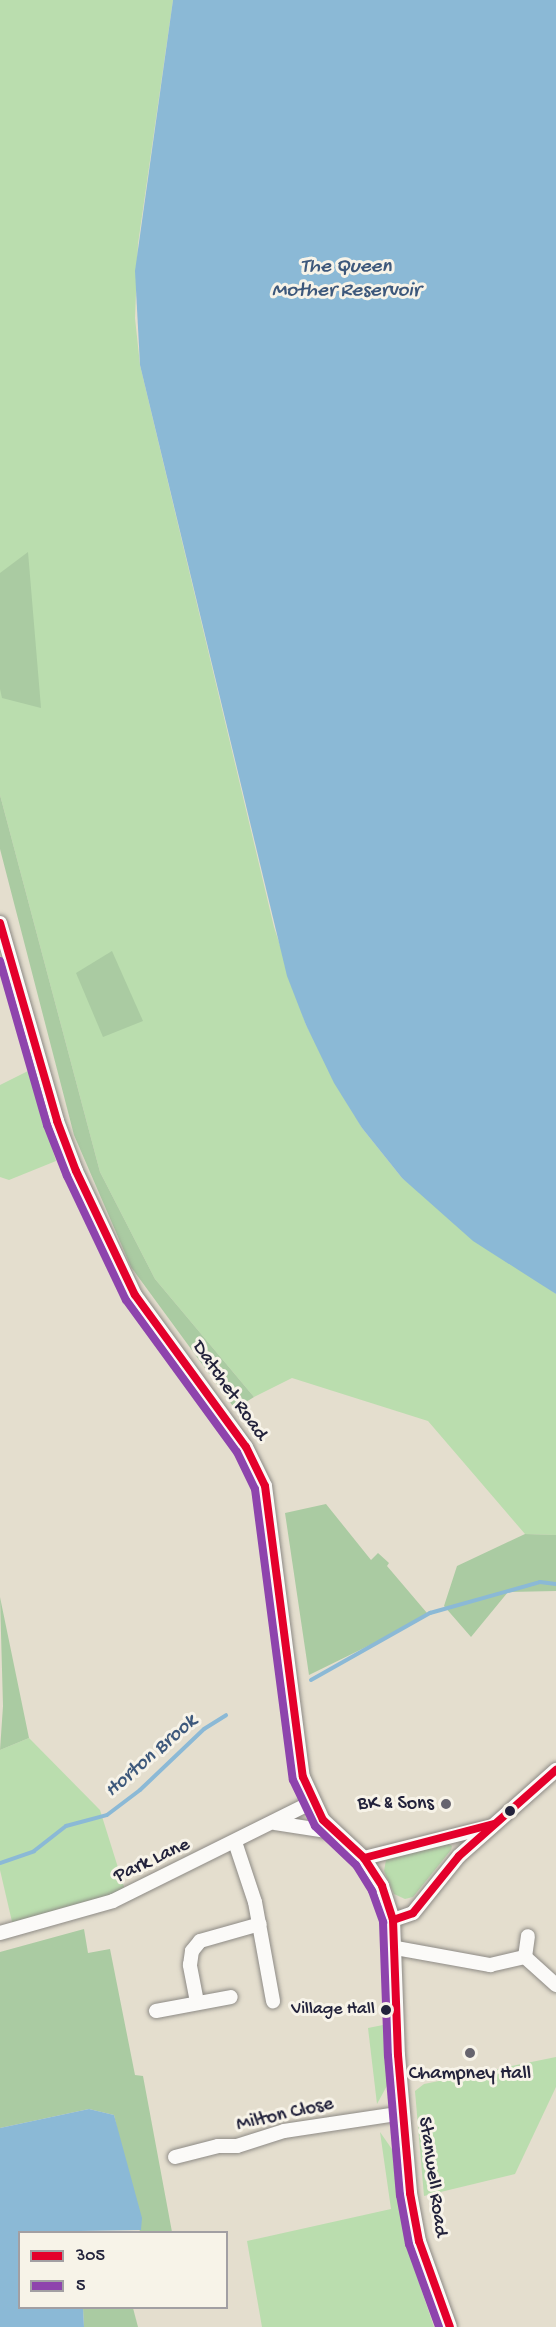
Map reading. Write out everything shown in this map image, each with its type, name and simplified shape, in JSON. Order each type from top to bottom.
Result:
[{"type":"street","name":"Datchet Road","points":[[0,923],[51,1101],[76,1171],[135,1295],[240,1439],[265,1486],[294,1732],[312,1802],[333,1832],[364,1858],[382,1886],[393,1920]]},
{"type":"street","points":[[393,1920],[413,1913],[459,1856],[556,1770]]},
{"type":"street","name":"Park Lane","points":[[0,1933],[113,1901],[275,1823],[312,1802]]},
{"type":"street","points":[[275,1823],[333,1832]]},
{"type":"street","points":[[364,1858],[492,1826]]},
{"type":"street","points":[[236,1842],[244,1860],[260,1924],[273,2001]]},
{"type":"street","name":"Stanwell Road","points":[[393,1920],[396,1948],[395,2001],[403,2113],[419,2241],[450,2327]]},
{"type":"street","points":[[197,2002],[190,1965],[192,1951],[200,1941],[260,1924]]},
{"type":"street","points":[[525,1957],[528,1936]]},
{"type":"street","points":[[396,1948],[490,1965],[525,1957]]},
{"type":"street","points":[[525,1957],[556,1985]]},
{"type":"street","points":[[156,2011],[231,1997]]},
{"type":"street","name":"Milton Close","points":[[176,2157],[218,2146],[237,2146],[284,2131],[403,2113]]},
{"type":"green space","points":[[0,0],[173,0],[138,244],[135,318],[140,365],[274,927],[306,1025],[362,1128],[402,1178],[556,1294],[556,1535],[525,1534],[428,1421],[292,1378],[254,1397],[155,1279],[100,1172],[0,795]]},
{"type":"green space","points":[[28,552],[41,708],[2,698],[0,689],[0,573]]},
{"type":"green space","points":[[0,795],[100,1172],[155,1279],[254,1397],[235,1409],[131,1267],[74,1135],[0,849]]},
{"type":"green space","points":[[112,951],[143,1021],[103,1037],[76,973]]},
{"type":"green space","points":[[28,1071],[56,1161],[9,1180],[0,1177],[0,1085]]},
{"type":"green space","points":[[326,1504],[371,1560],[378,1553],[389,1563],[387,1566],[427,1613],[417,1622],[309,1675],[285,1513]]},
{"type":"green space","points":[[525,1534],[556,1535],[556,1591],[508,1592],[471,1637],[444,1606],[457,1566]]},
{"type":"green space","points":[[0,1597],[29,1738],[0,1750],[3,1706]]},
{"type":"green space","points":[[29,1738],[100,1810],[125,1890],[13,1926],[0,1870],[0,1750]]},
{"type":"green space","points":[[446,1842],[452,1846],[451,1850],[413,1897],[405,1899],[394,1894],[384,1871],[386,1860]]},
{"type":"green space","points":[[84,1929],[88,1953],[110,1949],[135,2075],[143,2076],[172,2231],[140,2231],[114,2115],[89,2109],[0,2128],[0,1952]]},
{"type":"green space","points":[[383,2025],[389,2082],[377,2104],[368,2028]]},
{"type":"green space","points":[[556,2057],[556,2087],[515,2174],[424,2196],[415,2091],[424,2084]]},
{"type":"green space","points":[[380,2132],[396,2155],[408,2250],[434,2327],[262,2327],[247,2241],[391,2209]]},
{"type":"green space","points":[[83,2309],[133,2309],[138,2327],[84,2327]]},
{"type":"water","name":"The Queen Mother Reservoir","points":[[173,0],[556,0],[556,1294],[473,1241],[402,1178],[362,1128],[334,1083],[306,1025],[287,976],[140,365],[135,271]]},
{"type":"water","points":[[89,2109],[114,2115],[142,2218],[141,2230],[18,2231],[18,2309],[83,2309],[84,2327],[0,2327],[0,2128]]},
{"type":"waterway","name":"Horton Brook","points":[[311,1680],[430,1613],[540,1582],[556,1584]]},
{"type":"waterway","name":"Horton Brook","points":[[0,1863],[34,1851],[66,1826],[107,1815],[140,1790],[204,1729],[226,1715]]},
{"type":"transit line","name":"305","points":[[0,923],[57,1121],[76,1171],[135,1295],[246,1447],[265,1486],[303,1777],[323,1820],[364,1858],[382,1886],[393,1920],[398,2055],[410,2193],[419,2241],[450,2327]]},
{"type":"transit line","name":"5","points":[[0,961],[47,1125],[67,1176],[126,1300],[237,1452],[255,1489],[293,1780],[315,1826],[356,1865],[372,1891],[383,1922],[388,2056],[400,2195],[409,2244],[439,2327]]},
{"type":"transit line","name":"305","points":[[393,1920],[413,1913],[459,1856],[556,1770]]},
{"type":"transit line","name":"305","points":[[364,1858],[494,1824]]},
{"type":"place","name":"BK & Sons","points":[[446,1804]]},
{"type":"place","name":"Village Hall","points":[[386,2010]]},
{"type":"place","name":"Champney Hall","points":[[470,2053]]}]
